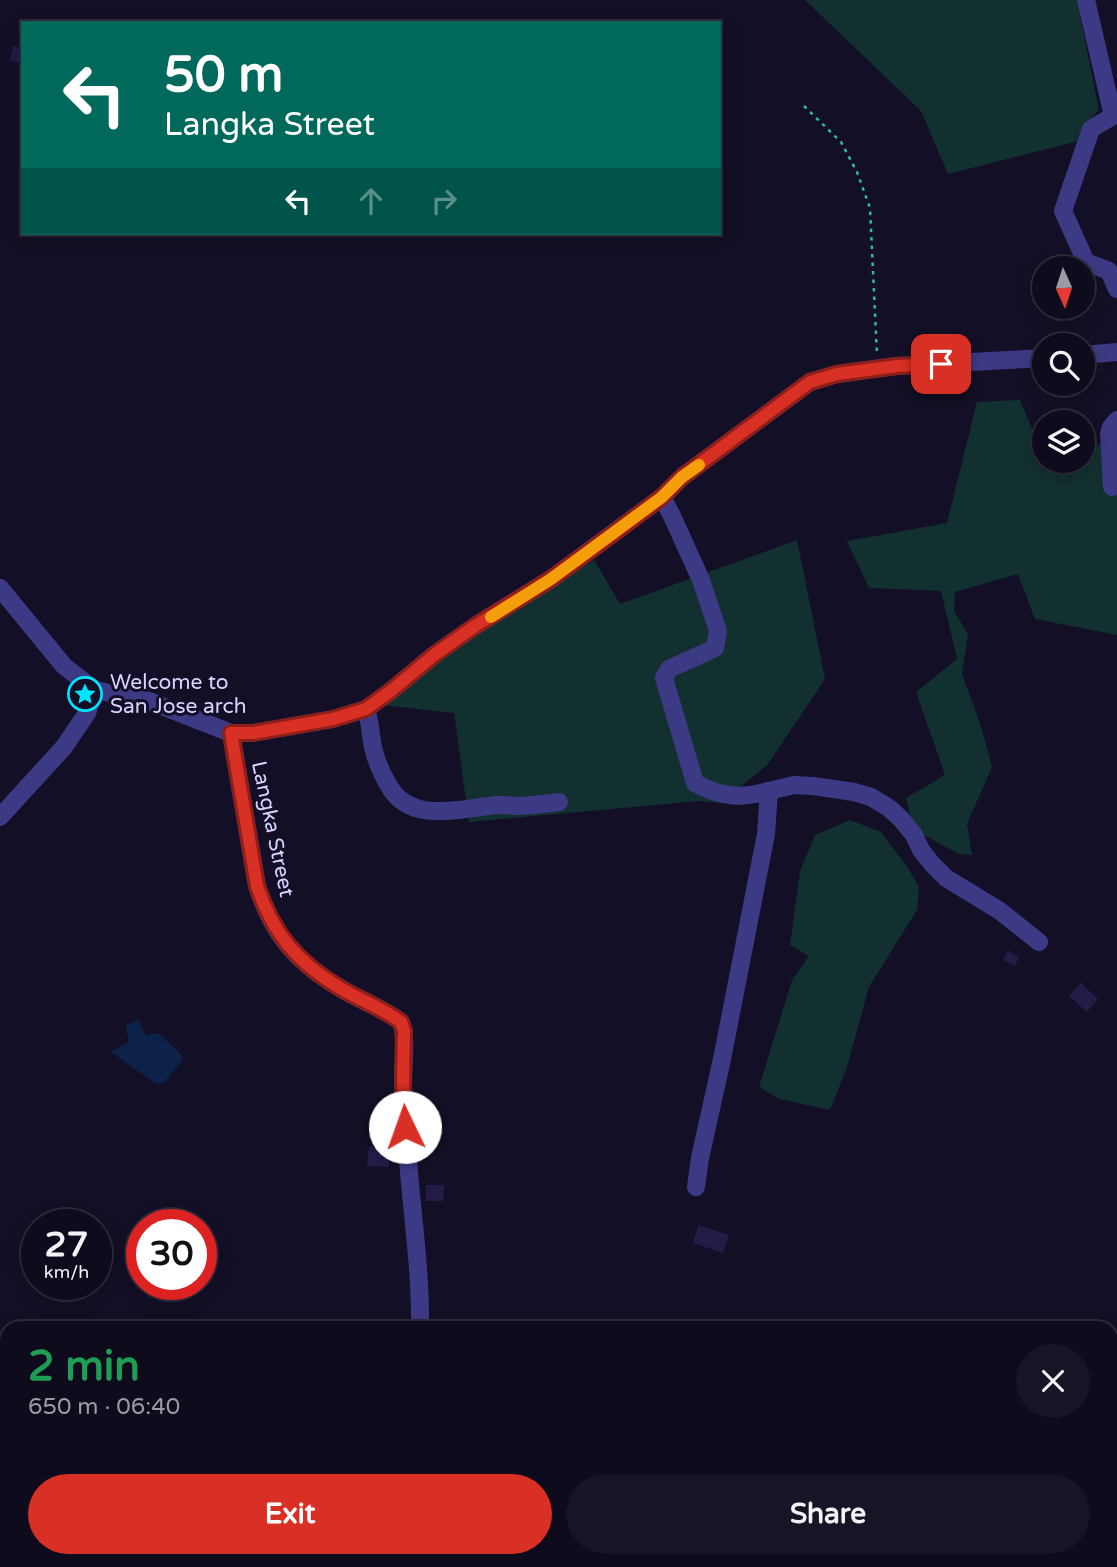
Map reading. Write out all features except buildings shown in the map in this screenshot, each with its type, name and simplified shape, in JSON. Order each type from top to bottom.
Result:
[{"type":"street","points":[[1086,0],[1113,116],[1091,129],[1063,211],[1086,262],[1109,271],[1117,289]]},
{"type":"street","points":[[1095,354],[1117,352]]},
{"type":"street","points":[[0,588],[64,666],[95,690],[149,701],[231,733],[253,733],[333,719],[366,709],[475,626],[551,579],[810,382],[837,374],[897,366],[1032,359]]},
{"type":"street","points":[[1112,487],[1109,434],[1117,420]]},
{"type":"street","points":[[662,497],[701,580],[718,631],[715,648],[669,669],[664,678],[695,783],[711,792],[733,796],[753,795],[794,785],[854,792],[871,797],[901,819],[914,835],[921,850],[946,877],[999,911],[1039,942]]},
{"type":"street","points":[[0,817],[64,747],[87,713],[95,690]]},
{"type":"street","points":[[366,709],[374,753],[379,765],[398,799],[410,806],[425,811],[453,811],[559,802]]},
{"type":"street","name":"Langka Street","points":[[231,733],[257,886],[274,926],[290,949],[313,970],[341,989],[401,1022],[404,1031],[403,1082],[420,1321]]},
{"type":"street","points":[[696,1187],[699,1158],[722,1059],[766,835],[769,791]]},
{"type":"path","points":[[804,106],[841,142],[858,172],[870,208],[877,369]]},
{"type":"green space","points":[[805,0],[1077,0],[1099,110],[1083,126],[1079,141],[948,174],[921,111]]},
{"type":"green space","points":[[1020,400],[1032,429],[1032,473],[1095,473],[1095,445],[1117,440],[1117,635],[1035,619],[1018,574],[955,592],[954,611],[968,634],[962,674],[981,726],[992,767],[967,824],[972,855],[959,854],[913,829],[906,798],[945,775],[916,692],[957,659],[941,591],[869,588],[847,541],[947,523],[977,402]]},
{"type":"green space","points":[[797,540],[825,679],[768,764],[721,803],[699,801],[469,822],[454,713],[382,705],[439,659],[594,560],[620,604]]},
{"type":"green space","points":[[850,820],[881,832],[919,887],[917,910],[869,987],[847,1067],[830,1110],[779,1099],[759,1087],[792,980],[809,956],[790,945],[800,871],[815,835]]},
{"type":"water","points":[[139,1020],[146,1036],[158,1033],[183,1059],[164,1083],[156,1084],[111,1052],[129,1042],[126,1025]]},
{"type":"slow traffic","points":[[491,617],[551,579],[662,497],[699,465]]},
{"type":"place","name":"Welcome to San Jose arch","points":[[85,694]]},
{"type":"route","points":[[405,1127],[404,1031],[401,1022],[341,989],[296,956],[284,942],[263,905],[257,886],[231,733],[253,733],[333,719],[366,709],[434,655],[551,579],[618,530],[662,497],[682,477],[810,382],[837,374],[897,366],[941,364]]}]
